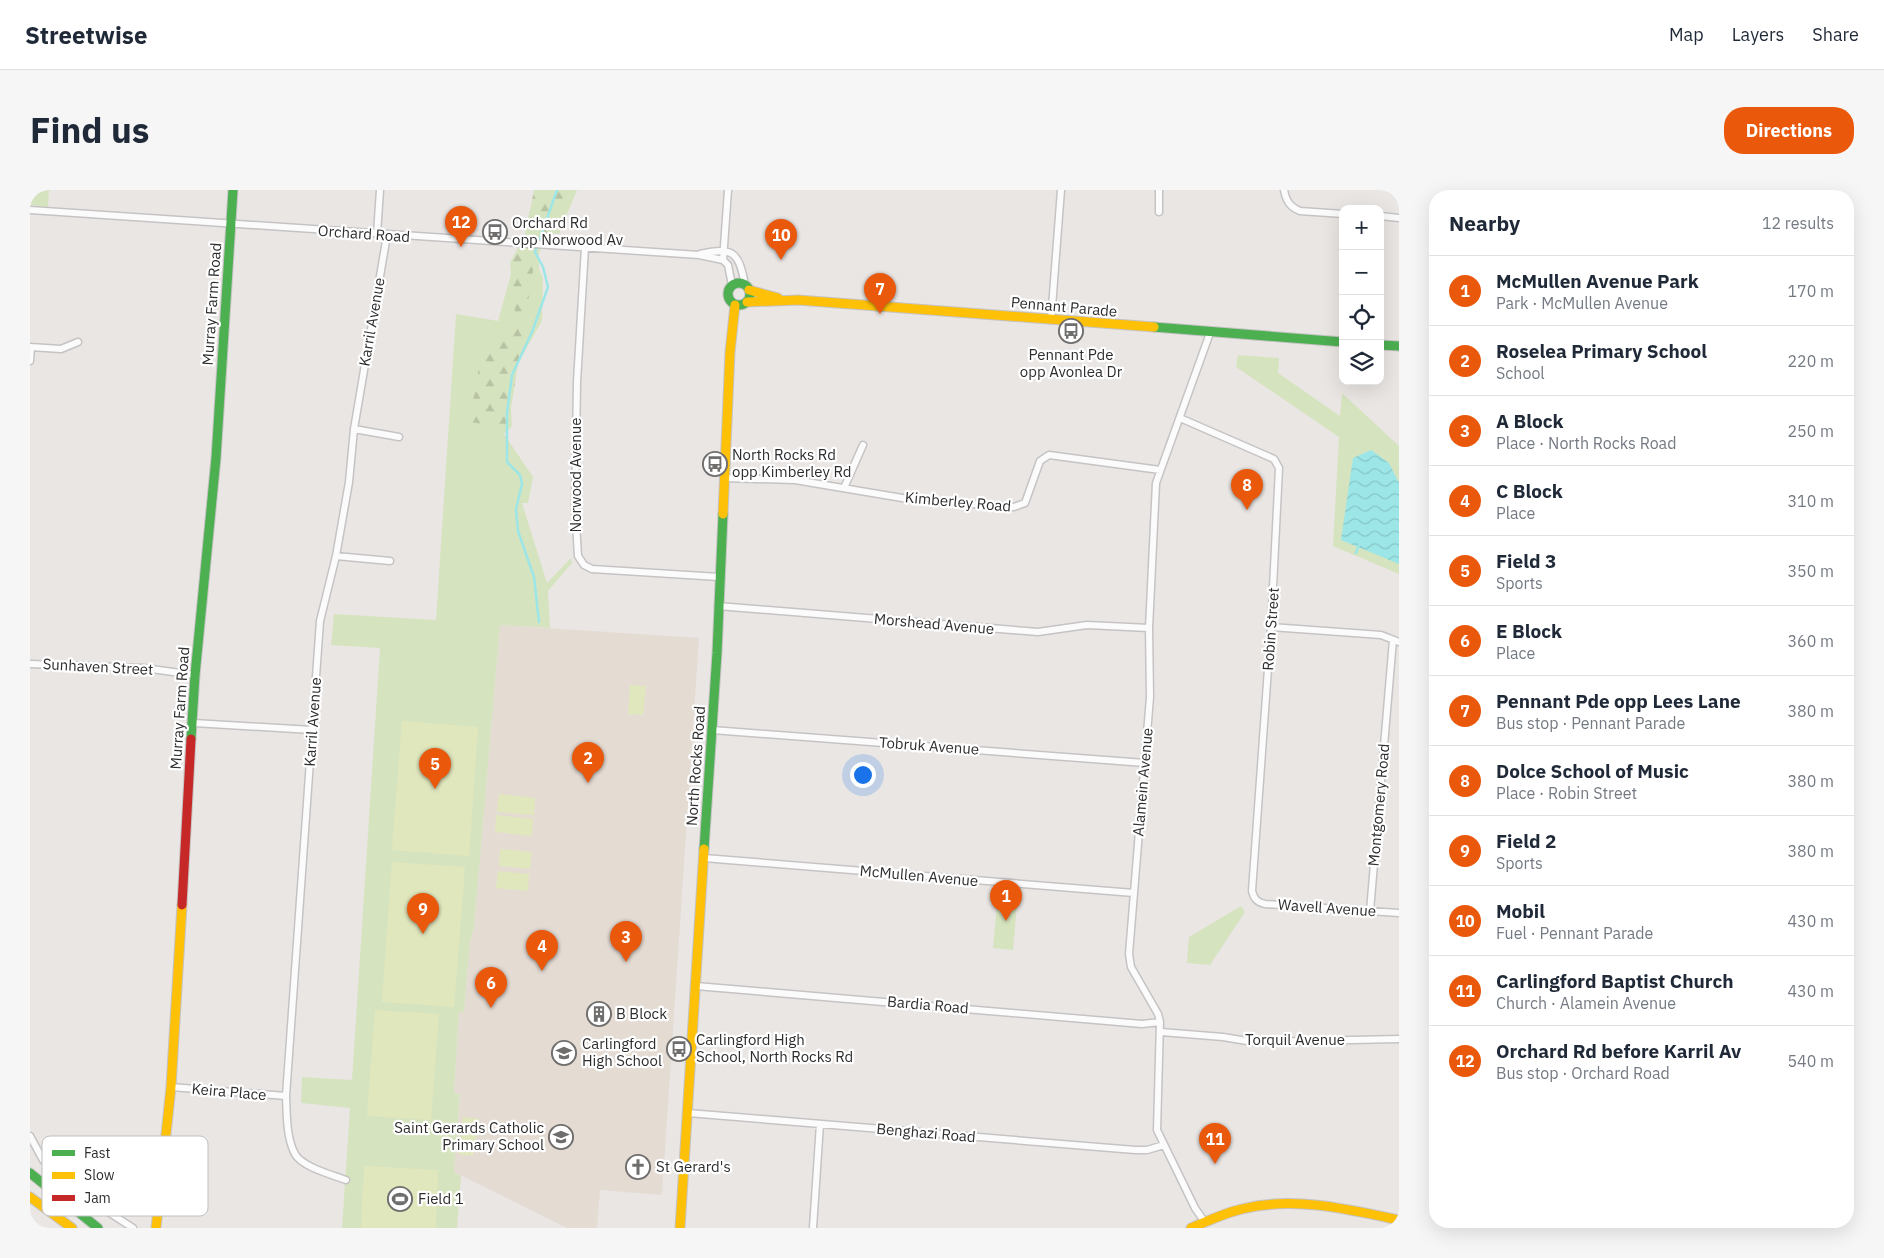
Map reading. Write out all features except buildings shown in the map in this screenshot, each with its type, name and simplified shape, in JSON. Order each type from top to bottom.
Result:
[{"type":"main road","name":"Murray Farm Road","points":[[166,1136],[172,1087],[178,949],[194,723],[195,675],[216,458],[233,190]]},
{"type":"main road","points":[[738,283],[747,288],[750,298],[747,302],[741,305],[734,305],[728,298],[728,291],[732,286],[738,283]]},
{"type":"main road","name":"Pennant Parade","points":[[747,288],[783,300]]},
{"type":"main road","name":"Pennant Parade","points":[[747,302],[783,300],[1339,342]]},
{"type":"main road","name":"North Rocks Road","points":[[680,1228],[712,730],[730,352],[734,305]]},
{"type":"main road","points":[[1384,345],[1399,346]]},
{"type":"main road","points":[[30,1173],[42,1183]]},
{"type":"main road","points":[[30,1197],[42,1206]]},
{"type":"main road","points":[[1191,1228],[1204,1221],[1248,1207],[1277,1203],[1301,1203],[1347,1209],[1399,1220]]},
{"type":"main road","points":[[56,1216],[72,1228]]},
{"type":"main road","points":[[83,1216],[98,1228]]},
{"type":"street","points":[[377,234],[380,190]]},
{"type":"street","points":[[728,190],[723,260],[728,265],[732,286]]},
{"type":"street","points":[[1050,320],[1061,190]]},
{"type":"street","points":[[1159,190],[1159,212]]},
{"type":"street","points":[[1284,190],[1286,198],[1294,208],[1300,211],[1339,214]]},
{"type":"street","name":"Orchard Road","points":[[30,210],[230,225],[699,255],[723,260]]},
{"type":"street","points":[[1384,216],[1399,218]]},
{"type":"street","name":"Karril Avenue","points":[[346,1180],[315,1170],[295,1155],[288,1132],[286,1096],[320,621],[336,556],[349,482],[354,429],[387,235]]},
{"type":"street","name":"Norwood Avenue","points":[[585,247],[577,367],[575,446],[574,508],[578,556],[584,565],[592,569],[719,577]]},
{"type":"street","name":"Orchard Road","points":[[699,255],[717,250],[724,252]]},
{"type":"street","points":[[724,252],[737,257],[747,288]]},
{"type":"street","name":"Alamein Avenue","points":[[1204,1221],[1195,1208],[1157,1130],[1160,1022],[1158,1014],[1131,967],[1129,959],[1150,697],[1149,628],[1156,483],[1210,333]]},
{"type":"street","points":[[30,361],[31,347],[61,349],[78,342]]},
{"type":"street","name":"Robin Street","points":[[1180,418],[1274,459],[1279,468],[1271,627],[1252,890],[1256,900]]},
{"type":"street","points":[[354,429],[399,437]]},
{"type":"street","points":[[844,488],[863,445]]},
{"type":"street","name":"Kimberley Road","points":[[724,478],[792,480],[914,500],[1014,507],[1025,503],[1040,461],[1049,455],[1160,470]]},
{"type":"street","points":[[336,556],[390,561]]},
{"type":"street","name":"Morshead Avenue","points":[[718,606],[1038,632],[1088,624],[1149,628]]},
{"type":"street","points":[[1271,627],[1381,635],[1396,641]]},
{"type":"street","name":"Montgomery Road","points":[[1370,911],[1396,641]]},
{"type":"street","name":"Sunhaven Street","points":[[30,664],[144,668],[195,675]]},
{"type":"street","points":[[194,723],[312,730]]},
{"type":"street","name":"Tobruk Avenue","points":[[712,730],[1145,763]]},
{"type":"street","name":"McMullen Avenue","points":[[704,858],[1134,893]]},
{"type":"street","name":"Wavell Avenue","points":[[1256,900],[1265,904],[1399,913]]},
{"type":"street","name":"Bardia Road","points":[[696,986],[1132,1023],[1160,1022]]},
{"type":"street","name":"Torquil Avenue","points":[[1161,1032],[1223,1037],[1253,1042],[1399,1038]]},
{"type":"street","name":"Keira Place","points":[[172,1087],[286,1096]]},
{"type":"street","name":"Benghazi Road","points":[[688,1113],[1135,1150],[1147,1150],[1164,1145]]},
{"type":"street","points":[[813,1228],[820,1124]]},
{"type":"street","points":[[30,1136],[42,1158]]},
{"type":"street","points":[[115,1216],[134,1228]]},
{"type":"shaded area","points":[[500,625],[699,638],[662,1195],[600,1190],[597,1228],[567,1228],[454,1172],[460,1094],[454,1094],[459,1012],[464,1012],[470,942],[474,928]]},
{"type":"green space","points":[[30,190],[49,190],[48,207],[30,205]]},
{"type":"green space","points":[[534,190],[567,190],[534,265],[508,427],[469,422],[481,356],[516,322],[510,263],[526,232]]},
{"type":"green space","points":[[536,190],[577,190],[559,234],[524,231]]},
{"type":"green space","points":[[516,256],[539,257],[539,269],[543,278],[542,321],[509,379],[512,426],[504,434],[533,477],[528,503],[522,503],[547,583],[571,558],[572,563],[548,591],[550,628],[500,625],[474,928],[470,942],[464,1012],[459,1012],[454,1093],[460,1094],[454,1172],[461,1176],[457,1228],[342,1228],[350,1108],[301,1103],[302,1077],[352,1080],[380,648],[331,645],[334,614],[436,620],[456,314],[498,321]]},
{"type":"green space","points":[[1238,355],[1279,358],[1278,373],[1340,416],[1342,393],[1399,446],[1399,574],[1333,546],[1339,437],[1236,367]]},
{"type":"green space","points":[[630,685],[646,686],[643,715],[628,714]]},
{"type":"green space","points":[[402,721],[478,727],[469,856],[392,850]]},
{"type":"green space","points":[[499,794],[535,798],[534,815],[497,812]]},
{"type":"green space","points":[[496,815],[533,819],[532,836],[495,832]]},
{"type":"green space","points":[[500,849],[532,852],[530,869],[499,866]]},
{"type":"green space","points":[[392,862],[465,867],[454,1007],[382,1002]]},
{"type":"green space","points":[[498,871],[529,874],[528,891],[496,888]]},
{"type":"green space","points":[[998,893],[1018,894],[1013,950],[993,948]]},
{"type":"green space","points":[[1241,906],[1245,912],[1210,965],[1187,963],[1189,937]]},
{"type":"green space","points":[[375,1010],[439,1014],[431,1120],[367,1116]]},
{"type":"green space","points":[[463,1117],[479,1119],[473,1156],[458,1154]]},
{"type":"green space","name":"Field 1","points":[[364,1166],[438,1170],[436,1228],[361,1228]]},
{"type":"water","points":[[1371,450],[1389,463],[1399,483],[1399,564],[1341,540],[1353,458]]},
{"type":"waterway","points":[[539,622],[534,577],[518,531],[516,509],[522,484],[520,475],[507,462],[507,413],[512,375],[532,332],[548,287],[543,267],[535,252],[557,190]]},
{"type":"waterway","points":[[1356,553],[1359,545]]},
{"type":"traffic: fast","points":[[191,739],[195,675],[216,458],[233,190]]},
{"type":"traffic: fast","points":[[739,283],[747,286],[750,294],[747,302],[739,305],[731,302],[728,294],[731,286],[739,283]]},
{"type":"traffic: fast","points":[[1154,327],[1339,342]]},
{"type":"traffic: fast","points":[[1384,345],[1399,346]]},
{"type":"traffic: fast","points":[[704,849],[717,653],[723,514]]},
{"type":"traffic: fast","points":[[30,1173],[42,1183]]},
{"type":"traffic: fast","points":[[83,1216],[98,1228]]},
{"type":"traffic: slow","points":[[749,290],[778,298]]},
{"type":"traffic: slow","points":[[747,302],[798,300],[1154,327]]},
{"type":"traffic: slow","points":[[723,514],[730,352],[735,305]]},
{"type":"traffic: slow","points":[[680,1228],[704,849]]},
{"type":"traffic: slow","points":[[166,1136],[171,1087],[182,905]]},
{"type":"traffic: slow","points":[[30,1197],[42,1206]]},
{"type":"traffic: slow","points":[[1191,1228],[1235,1211],[1261,1205],[1281,1204],[1340,1208],[1399,1220]]},
{"type":"traffic: slow","points":[[56,1216],[72,1228]]},
{"type":"traffic: slow","points":[[156,1228],[157,1216]]},
{"type":"traffic: jam","points":[[182,905],[191,739]]},
{"type":"place","name":"Orchard Rd opp Norwood Av","points":[[495,232]]},
{"type":"place","name":"Orchard Rd before Karril Av","points":[[461,247]]},
{"type":"place","name":"Mobil","points":[[781,260]]},
{"type":"place","name":"Pennant Pde opp Lees Lane","points":[[880,314]]},
{"type":"place","name":"Pennant Pde opp Avonlea Dr","points":[[1071,331]]},
{"type":"place","name":"North Rocks Rd opp Kimberley Rd","points":[[715,464]]},
{"type":"place","name":"Dolce School of Music","points":[[1247,510]]},
{"type":"place","name":"Roselea Primary School","points":[[588,783]]},
{"type":"place","name":"Field 3","points":[[435,789]]},
{"type":"place","name":"McMullen Avenue Park","points":[[1006,921]]},
{"type":"place","name":"Field 2","points":[[423,934]]},
{"type":"place","name":"A Block","points":[[626,962]]},
{"type":"place","name":"C Block","points":[[542,971]]},
{"type":"place","name":"E Block","points":[[491,1008]]},
{"type":"place","name":"B Block","points":[[599,1014]]},
{"type":"place","name":"Carlingford High School, North Rocks Rd","points":[[679,1049]]},
{"type":"place","name":"Carlingford High School","points":[[564,1053]]},
{"type":"place","name":"Saint Gerards Catholic Primary School","points":[[561,1137]]},
{"type":"place","name":"Carlingford Baptist Church","points":[[1215,1164]]},
{"type":"place","name":"St Gerard's","points":[[638,1167]]},
{"type":"place","name":"Field 1","points":[[400,1199]]}]
